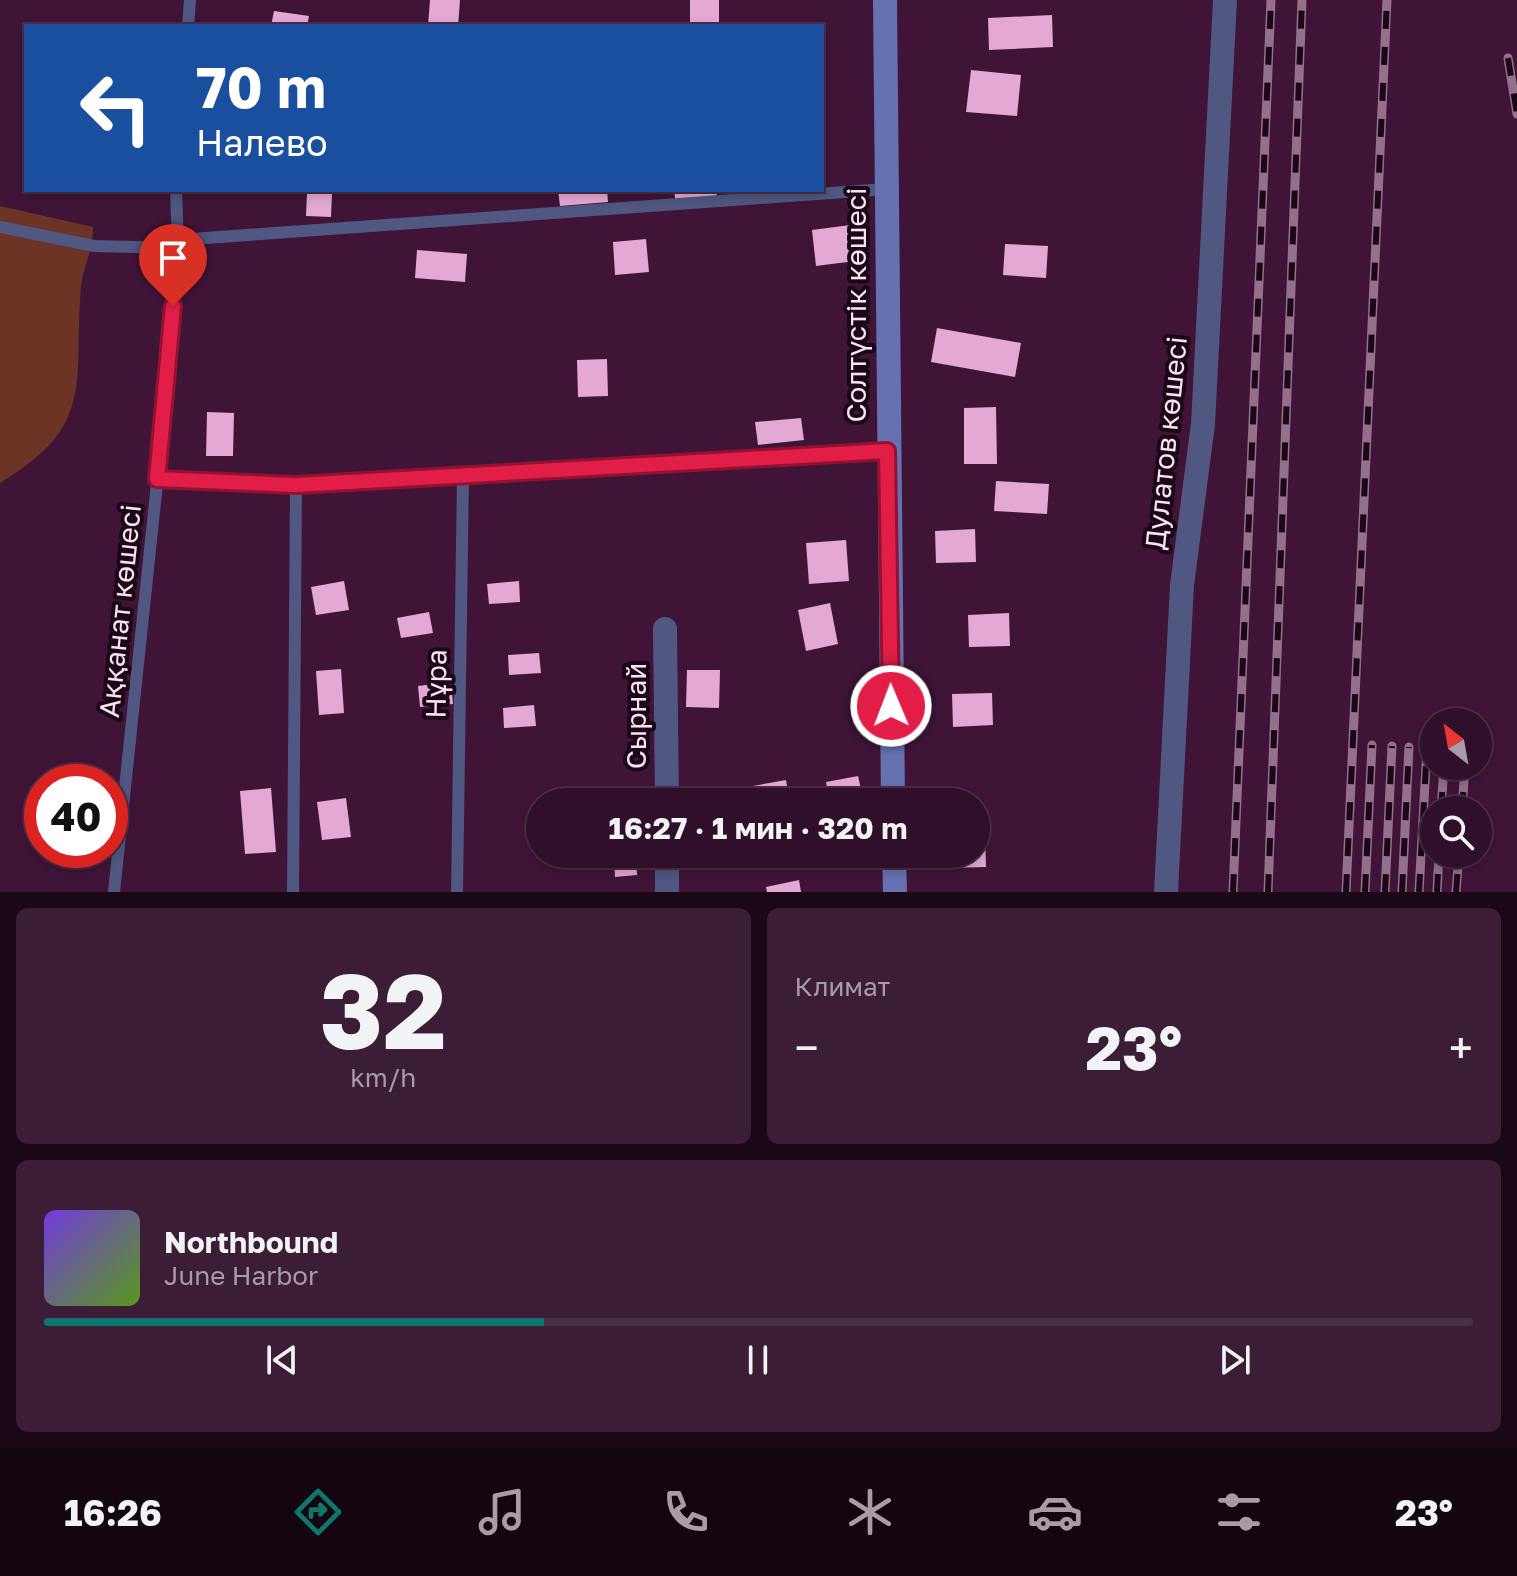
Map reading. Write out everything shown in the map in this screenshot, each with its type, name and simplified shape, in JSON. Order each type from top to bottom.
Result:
[{"type":"street","name":"Солтүстік көшесі","points":[[885,0],[887,451],[893,788]]},
{"type":"street","name":"Дулатов көшесі","points":[[1166,892],[1182,585],[1203,424],[1225,0]]},
{"type":"street","name":"Сырнай","points":[[665,629],[667,788]]},
{"type":"street","points":[[667,868],[667,892]]},
{"type":"street","points":[[894,868],[895,892]]},
{"type":"lane","points":[[188,24],[190,0]]},
{"type":"lane","points":[[0,227],[94,246],[178,244],[886,189]]},
{"type":"lane","name":"Аққанат көшесі","points":[[114,892],[178,244],[176,192]]},
{"type":"lane","points":[[157,479],[296,485],[887,451]]},
{"type":"lane","name":"Нұра","points":[[457,892],[463,476]]},
{"type":"lane","points":[[293,892],[296,485]]},
{"type":"shaded area","points":[[0,206],[93,227],[81,287],[74,399],[66,421],[52,441],[31,462],[0,483]]},
{"type":"building","points":[[430,0],[460,0],[458,24],[428,24]]},
{"type":"building","points":[[690,0],[719,0],[719,24],[690,24]]},
{"type":"building","points":[[274,11],[309,16],[307,24],[271,24]]},
{"type":"building","points":[[1052,15],[1053,47],[989,50],[988,18]]},
{"type":"building","points":[[971,70],[1021,75],[1017,116],[966,112]]},
{"type":"building","points":[[558,192],[607,192],[608,202],[560,206]]},
{"type":"building","points":[[674,192],[716,192],[717,198],[676,204]]},
{"type":"building","points":[[307,193],[332,194],[331,217],[306,216]]},
{"type":"building","points":[[858,224],[863,260],[816,266],[812,230]]},
{"type":"building","points":[[646,239],[649,272],[615,275],[613,242]]},
{"type":"building","points":[[1005,244],[1048,246],[1046,278],[1003,275]]},
{"type":"building","points":[[417,250],[467,254],[465,282],[415,278]]},
{"type":"building","points":[[937,328],[1021,343],[1015,377],[931,362]]},
{"type":"building","points":[[607,359],[608,396],[578,397],[577,360]]},
{"type":"building","points":[[996,407],[997,464],[964,464],[964,408]]},
{"type":"building","points":[[207,412],[234,413],[233,456],[206,456]]},
{"type":"building","points":[[801,418],[804,440],[758,445],[755,422]]},
{"type":"building","points":[[996,481],[1049,484],[1047,514],[994,511]]},
{"type":"building","points":[[975,529],[976,562],[936,563],[935,531]]},
{"type":"building","points":[[846,540],[849,581],[809,584],[806,543]]},
{"type":"building","points":[[344,581],[349,610],[316,615],[311,587]]},
{"type":"building","points":[[519,581],[520,602],[489,604],[487,584]]},
{"type":"building","points":[[830,603],[838,644],[806,651],[798,610]]},
{"type":"building","points":[[429,612],[433,633],[401,638],[397,618]]},
{"type":"building","points":[[1009,613],[1010,646],[969,647],[968,615]]},
{"type":"building","points":[[539,653],[541,673],[509,675],[508,655]]},
{"type":"building","points":[[341,669],[344,713],[319,715],[316,671]]},
{"type":"building","points":[[687,670],[720,670],[719,708],[686,707]]},
{"type":"building","points":[[451,682],[453,704],[420,707],[418,686]]},
{"type":"building","points":[[992,693],[993,725],[953,727],[952,694]]},
{"type":"building","points":[[534,705],[536,726],[504,728],[503,708]]},
{"type":"building","points":[[858,776],[861,788],[827,788],[826,782]]},
{"type":"building","points":[[786,780],[787,788],[753,788]]},
{"type":"building","points":[[271,788],[276,852],[245,854],[240,791]]},
{"type":"building","points":[[346,798],[351,837],[322,840],[317,802]]},
{"type":"building","points":[[615,868],[637,868],[637,875],[615,877]]},
{"type":"building","points":[[799,880],[801,892],[767,892],[766,887]]},
{"type":"railway","points":[[1233,892],[1271,0]]},
{"type":"railway","points":[[1268,892],[1302,0]]},
{"type":"railway","points":[[1346,892],[1387,0]]},
{"type":"railway","points":[[1508,58],[1517,114]]},
{"type":"railway","points":[[1365,892],[1372,745]]},
{"type":"railway","points":[[1385,892],[1392,746]]},
{"type":"railway","points":[[1402,892],[1409,747]]},
{"type":"railway","points":[[1419,892],[1425,780]]},
{"type":"railway","points":[[1442,796],[1443,780]]},
{"type":"railway","points":[[1463,796],[1464,780]]},
{"type":"railway","points":[[1437,892],[1438,868]]},
{"type":"railway","points":[[1456,892],[1458,868]]},
{"type":"route","points":[[173,306],[157,479],[296,485],[887,451],[891,706]]}]
